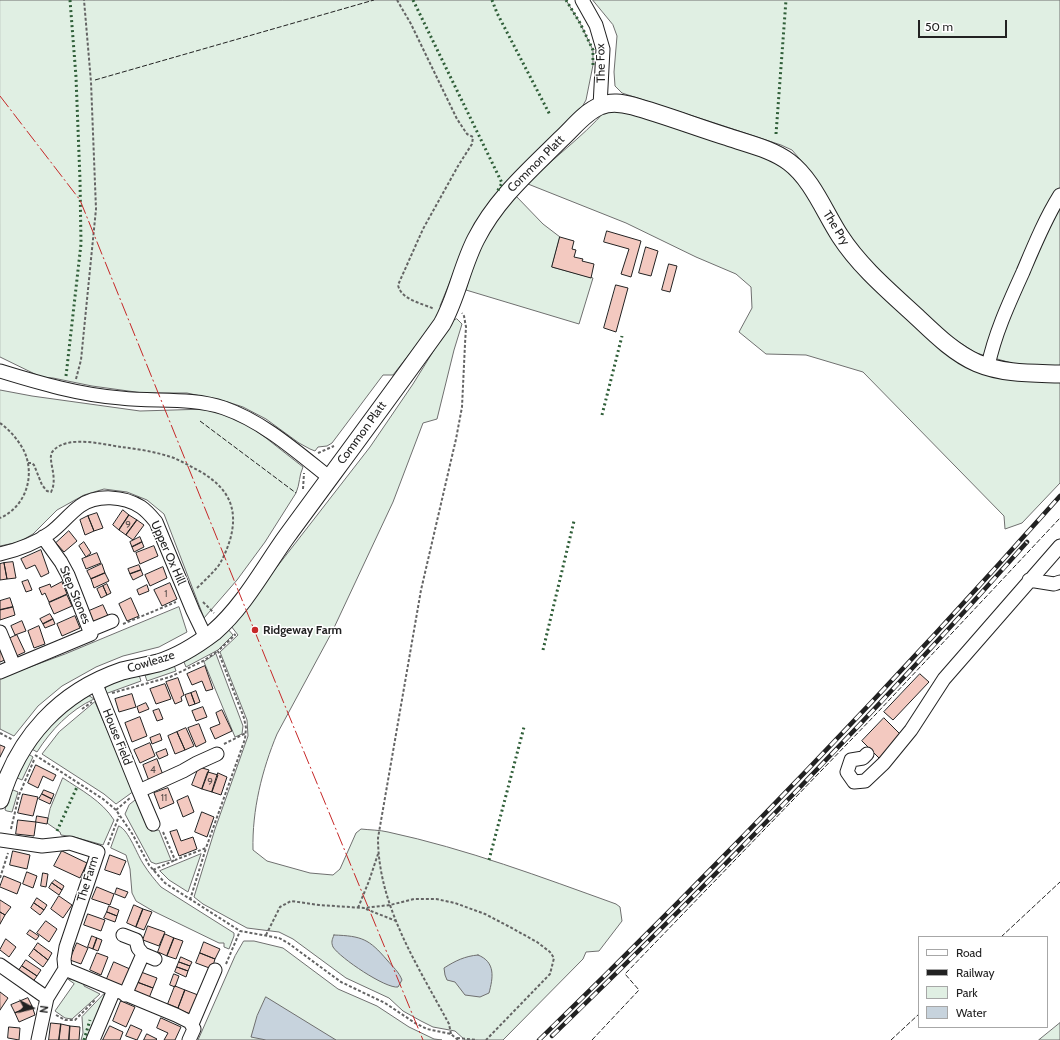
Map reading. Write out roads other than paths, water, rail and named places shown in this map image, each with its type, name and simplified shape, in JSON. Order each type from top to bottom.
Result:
[{"type":"main road","name":"The Pry","points":[[600,106],[616,103],[641,108],[768,151],[790,162],[810,186],[853,255],[897,299],[950,346],[967,358],[988,366],[1009,371],[1060,374]]},
{"type":"main road","name":"Common Platt","points":[[330,478],[446,317],[476,239],[497,205],[515,185],[577,124],[591,111],[600,106]]},
{"type":"main road","name":"Cowleaze","points":[[0,800],[10,771],[23,745],[51,712],[70,697],[98,690],[122,671],[161,662],[191,648],[203,633],[224,623],[238,606],[330,478]]},
{"type":"street","name":"The Fox","points":[[582,0],[596,25],[603,50],[600,106]]},
{"type":"street","points":[[988,366],[1001,321],[1044,223],[1060,195]]},
{"type":"street","name":"Common Platt","points":[[0,371],[72,390],[122,399],[194,402],[223,408],[256,423],[330,478]]},
{"type":"street","name":"Upper Ox Hill","points":[[0,554],[21,547],[43,537],[62,523],[73,511],[90,501],[103,498],[115,498],[136,504],[148,513],[156,522],[203,633]]},
{"type":"street","name":"Step Stones","points":[[43,537],[62,562],[91,632]]},
{"type":"street","points":[[867,754],[863,758],[851,760],[847,772],[854,782],[864,781],[884,763],[911,730],[944,678],[1060,546]]},
{"type":"street","points":[[1029,580],[1054,584],[1060,582]]},
{"type":"street","points":[[0,672],[91,632],[117,623]]},
{"type":"street","points":[[0,632],[14,666]]},
{"type":"street","name":"House Field","points":[[98,690],[153,824]]},
{"type":"street","points":[[139,791],[217,754]]},
{"type":"street","name":"The Farm","points":[[5,841],[42,846],[70,843],[98,852],[66,947],[64,959],[65,969],[46,1002],[38,1040]]},
{"type":"street","points":[[123,934],[136,940],[138,948],[143,954],[155,959]]},
{"type":"street","points":[[93,1040],[116,991],[143,954]]},
{"type":"street","points":[[0,965],[46,1002]]},
{"type":"street","points":[[65,969],[182,1018],[192,1024]]},
{"type":"street","points":[[189,1040],[194,1029],[192,1024],[214,973]]},
{"type":"water","points":[[334,935],[352,936],[364,940],[375,947],[399,974],[402,980],[398,987],[374,978],[344,958],[333,947],[332,941]]},
{"type":"water","points":[[478,955],[488,962],[492,971],[492,982],[489,993],[480,997],[465,995],[455,982],[447,980],[444,968],[460,959]]},
{"type":"water","points":[[266,997],[336,1040],[266,1040],[251,1037],[257,1016]]},
{"type":"railway","points":[[539,1040],[739,841],[869,705],[1060,496]]},
{"type":"railway","points":[[552,1036],[674,916],[794,794],[912,669],[1027,542]]},
{"type":"place","name":"Ridgeway Farm","points":[[255,630]]}]
